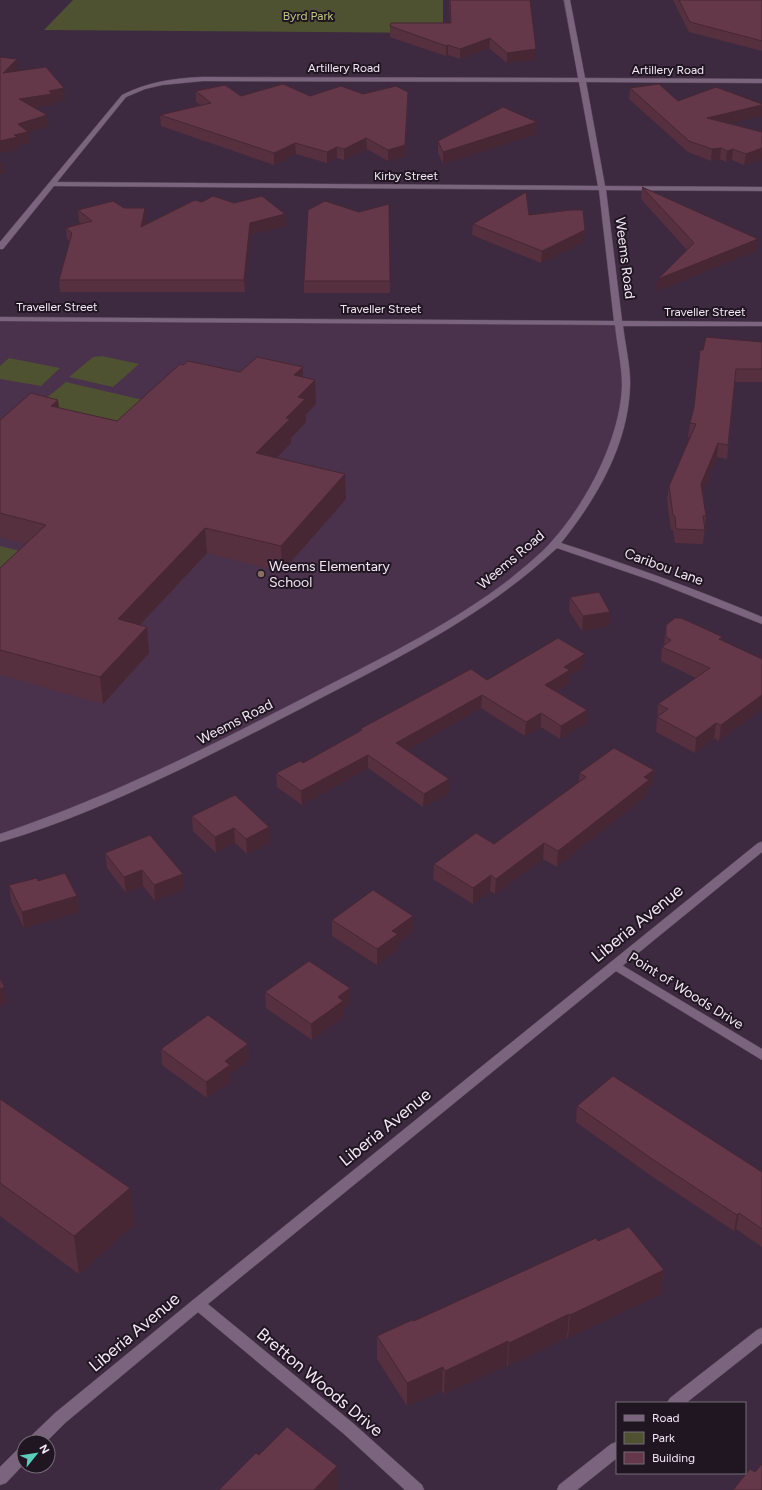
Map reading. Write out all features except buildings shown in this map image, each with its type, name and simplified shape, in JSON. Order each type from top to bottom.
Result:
[{"type":"street","name":"Weems Road","points":[[0,838],[47,824],[214,750],[391,658],[446,626],[502,589],[555,544],[586,503],[605,469],[618,436],[624,410],[626,385],[602,188],[567,0]]},
{"type":"street","name":"Artillery Road","points":[[0,247],[50,184],[124,96],[150,85],[203,78],[762,81]]},
{"type":"street","name":"Kirby Street","points":[[50,184],[762,189]]},
{"type":"street","name":"Traveller Street","points":[[0,319],[762,324]]},
{"type":"street","name":"Caribou Lane","points":[[555,544],[647,575],[762,620]]},
{"type":"street","name":"Liberia Avenue","points":[[44,1434],[60,1418],[198,1304],[762,846]]},
{"type":"street","name":"Point of Woods Drive","points":[[615,965],[762,1056]]},
{"type":"street","name":"Bretton Woods Drive","points":[[198,1304],[348,1429],[416,1490]]},
{"type":"street","points":[[676,1402],[762,1334]]},
{"type":"street","points":[[565,1490],[616,1450]]},
{"type":"street","points":[[0,1478],[16,1462]]},
{"type":"shaded area","name":"Weems Elementary School","points":[[0,319],[619,323],[624,410],[586,503],[540,558],[446,626],[214,749],[0,838]]},
{"type":"green space","name":"Byrd Park","points":[[73,0],[443,0],[443,33],[44,30]]},
{"type":"green space","points":[[102,356],[139,364],[113,387],[69,377],[93,357]]},
{"type":"green space","points":[[9,358],[60,368],[41,386],[0,379],[0,366]]},
{"type":"green space","points":[[66,382],[143,400],[117,423],[39,404]]},
{"type":"green space","points":[[0,546],[20,551],[0,569]]},
{"type":"place","name":"Weems Elementary School","points":[[261,574]]}]
